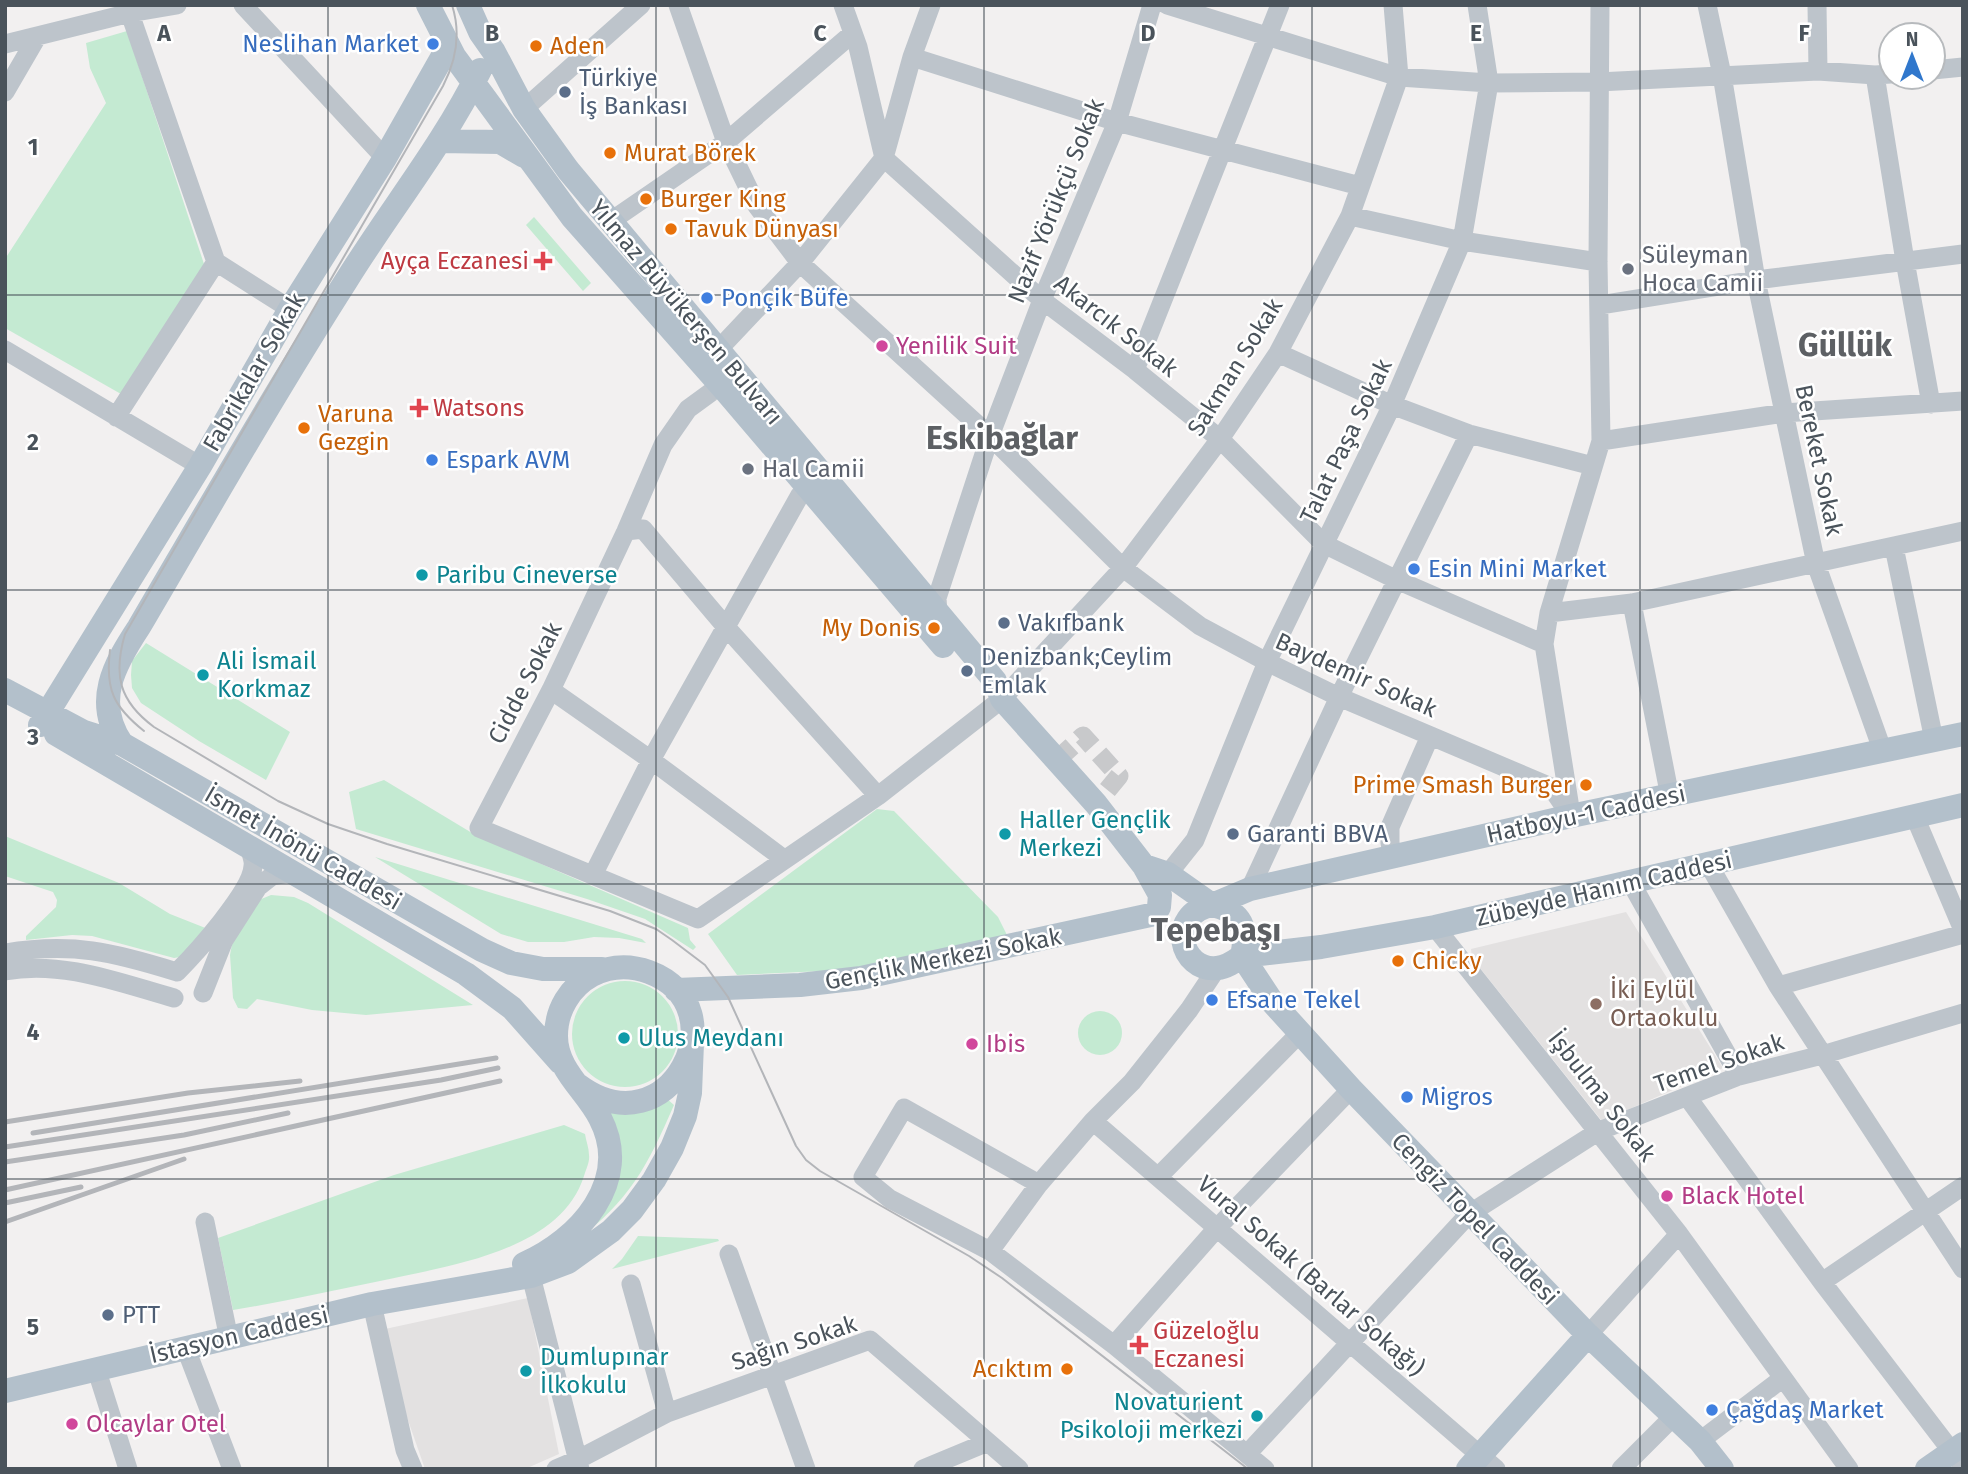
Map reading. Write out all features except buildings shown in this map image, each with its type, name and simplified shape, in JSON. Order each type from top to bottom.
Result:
[{"type":"main road","name":"Yılmaz Büyükerşen Bulvarı","points":[[428,5],[449,47],[473,84],[572,217],[724,389],[979,689],[1002,699]]},
{"type":"main road","name":"Yılmaz Büyükerşen Bulvarı","points":[[468,5],[486,44],[524,109],[568,170],[995,681],[1002,699]]},
{"type":"main road","name":"Fabrikalar Sokak","points":[[80,739],[113,670],[317,327],[374,237],[441,141],[482,65],[486,44]]},
{"type":"main road","points":[[449,47],[486,44]]},
{"type":"main road","name":"Fabrikalar Sokak","points":[[43,718],[200,466],[290,309],[385,158],[449,47]]},
{"type":"main road","points":[[441,141],[500,142],[528,159]]},
{"type":"main road","name":"Fabrikalar Sokak","points":[[113,670],[108,707],[112,727],[122,744]]},
{"type":"main road","name":"İsmet İnönü Caddesi","points":[[5,690],[43,718],[250,849],[490,991],[512,1008],[563,1065]]},
{"type":"main road","points":[[1002,699],[1080,786],[1144,866],[1168,904],[1189,956],[1207,968],[1227,966],[1242,956],[1245,933],[1242,924],[1228,910],[1168,904]]},
{"type":"main road","name":"İsmet İnönü Caddesi","points":[[5,706],[43,718]]},
{"type":"main road","name":"Hatboyu-1 Caddesi","points":[[1207,906],[1251,889],[1571,816],[1963,734]]},
{"type":"main road","name":"İsmet İnönü Caddesi","points":[[80,739],[122,744],[482,950],[511,963],[543,969],[610,968]]},
{"type":"main road","name":"Zübeyde Hanım Caddesi","points":[[1242,956],[1321,947],[1435,927],[1963,805]]},
{"type":"main road","points":[[1168,904],[1188,918],[1207,906]]},
{"type":"main road","name":"Gençlik Merkezi Sokak","points":[[676,990],[800,985],[861,978],[1168,904]]},
{"type":"main road","name":"Cengiz Topel Caddesi","points":[[1242,956],[1273,1003],[1351,1089],[1588,1335],[1700,1441],[1722,1469]]},
{"type":"main road","points":[[610,968],[646,970],[662,978],[676,990],[690,1015],[693,1073],[685,1116],[672,1148],[654,1180],[632,1210],[611,1231],[568,1262],[531,1276],[475,1286],[557,1247],[577,1230],[602,1195],[608,1177],[610,1156],[600,1118],[563,1065],[556,1035],[563,1005],[582,982],[610,968]]},
{"type":"main road","points":[[1217,968],[1273,1003]]},
{"type":"main road","points":[[578,1086],[609,1101],[632,1103],[654,1097],[673,1083],[686,1065],[692,1043]]},
{"type":"main road","name":"İstasyon Caddesi","points":[[5,1391],[373,1304],[475,1286]]},
{"type":"main road","points":[[1482,1464],[1588,1335]]},
{"type":"main road","points":[[1927,1469],[1959,1454]]},
{"type":"street","points":[[5,44],[128,9],[177,5]]},
{"type":"street","points":[[243,5],[385,158]]},
{"type":"street","points":[[524,109],[641,5]]},
{"type":"street","name":"Baydemir Sokak","points":[[678,5],[726,142],[757,206],[800,263],[989,436],[1123,568],[1200,626],[1267,663],[1339,697],[1551,787],[1571,816]]},
{"type":"street","points":[[843,5],[858,47],[884,158]]},
{"type":"street","points":[[717,351],[800,263],[884,158],[912,57],[931,5]]},
{"type":"street","name":"Nazif Yörükçü Sokak","points":[[938,614],[937,598],[989,436],[1041,300],[1117,122],[1152,5]]},
{"type":"street","points":[[1167,5],[1399,77],[1489,83],[1598,82],[1818,71],[1877,75]]},
{"type":"street","points":[[1135,370],[1280,5]]},
{"type":"street","name":"Sakman Sokak","points":[[593,875],[698,919],[878,796],[1002,699],[1123,568],[1220,439],[1278,353],[1350,215],[1399,77],[1393,5]]},
{"type":"street","name":"Talat Paşa Sokak","points":[[1168,904],[1267,663],[1392,405],[1462,241],[1489,83],[1477,5]]},
{"type":"street","points":[[1571,816],[1545,644],[1549,612],[1601,441],[1598,262],[1600,5]]},
{"type":"street","name":"Bereket Sokak","points":[[1707,5],[1722,75],[1756,280],[1816,564],[1883,752]]},
{"type":"street","points":[[1817,5],[1818,71]]},
{"type":"street","points":[[128,9],[216,262],[290,309]]},
{"type":"street","points":[[611,221],[726,142],[853,33]]},
{"type":"street","points":[[5,92],[37,37]]},
{"type":"street","points":[[912,57],[1117,122],[1360,186]]},
{"type":"street","points":[[1885,91],[1905,261],[1931,404]]},
{"type":"street","name":"Akarcık Sokak","points":[[884,158],[1041,300],[1135,370],[1220,439],[1324,544],[1397,580],[1545,644]]},
{"type":"street","points":[[1350,215],[1462,241],[1598,262]]},
{"type":"street","points":[[1600,305],[1756,280],[1963,254]]},
{"type":"street","points":[[116,417],[216,262]]},
{"type":"street","points":[[5,350],[200,466]]},
{"type":"street","points":[[1278,353],[1392,405],[1469,434],[1593,466]]},
{"type":"street","name":"Cidde Sokak","points":[[593,875],[479,828],[551,690],[609,549],[626,531],[663,445],[688,409],[714,390],[724,389]]},
{"type":"street","points":[[1601,441],[1784,413],[1963,401]]},
{"type":"street","points":[[1251,889],[1339,697],[1469,434]]},
{"type":"street","points":[[593,875],[651,760],[800,495]]},
{"type":"street","points":[[626,531],[643,529],[878,796]]},
{"type":"street","points":[[1549,612],[1632,603],[1963,531]]},
{"type":"street","points":[[1894,547],[1934,740]]},
{"type":"street","points":[[1632,603],[1670,797]]},
{"type":"street","points":[[551,690],[784,859]]},
{"type":"street","points":[[1393,857],[1390,827],[1430,736]]},
{"type":"street","points":[[1778,986],[1963,932],[1915,817]]},
{"type":"street","points":[[250,849],[254,865],[249,879],[213,935],[173,976],[169,986],[178,1002],[196,1002],[203,993],[224,940],[258,887],[272,876],[290,873]]},
{"type":"street","points":[[1709,865],[1778,986],[1963,1269]]},
{"type":"street","points":[[1630,881],[1739,1076]]},
{"type":"street","name":"İşbulma Sokak","points":[[1435,927],[1679,1234],[1849,1469]]},
{"type":"street","points":[[5,953],[59,947],[94,950],[177,972],[187,968],[198,972],[204,982],[203,993]]},
{"type":"street","points":[[990,1251],[1039,1184],[1093,1121],[1132,1082],[1189,1010],[1217,968]]},
{"type":"street","points":[[5,971],[59,969],[101,977],[174,998]]},
{"type":"street","name":"Temel Sokak","points":[[1248,1452],[1469,1214],[1599,1131],[1739,1076],[1822,1055],[1963,1013]]},
{"type":"street","points":[[1158,1177],[1300,1033]]},
{"type":"street","points":[[1114,1345],[1217,1228],[1351,1089]]},
{"type":"street","points":[[1688,1098],[1822,1282],[1959,1454]]},
{"type":"street","points":[[1039,1184],[904,1108],[863,1177],[890,1199],[990,1251],[1114,1345],[1248,1452],[1265,1469]]},
{"type":"street","name":"Vural Sokak (Barlar Sokağı)","points":[[1093,1121],[1349,1343],[1482,1464]]},
{"type":"street","points":[[1822,1282],[1963,1186]]},
{"type":"street","points":[[205,1223],[229,1339]]},
{"type":"street","points":[[1588,1335],[1679,1234]]},
{"type":"street","points":[[729,1254],[806,1469]]},
{"type":"street","points":[[531,1276],[578,1464]]},
{"type":"street","points":[[631,1284],[667,1413]]},
{"type":"street","points":[[373,1304],[405,1450],[413,1469]]},
{"type":"street","name":"Sağın Sokak","points":[[556,1469],[578,1464],[667,1413],[870,1340],[1019,1469]]},
{"type":"street","points":[[186,1349],[232,1469]]},
{"type":"street","points":[[96,1368],[128,1469]]},
{"type":"street","points":[[1700,1441],[1783,1378]]},
{"type":"street","points":[[1621,1469],[1674,1416]]},
{"type":"street","points":[[923,1469],[988,1442]]},
{"type":"shaded area","name":"İki Eylül Ortaokulu","points":[[1626,912],[1723,1068],[1602,1121],[1472,958],[1471,949]]},
{"type":"shaded area","points":[[528,1298],[559,1454],[525,1469],[425,1469],[402,1403],[385,1329]]},
{"type":"green space","points":[[127,31],[204,264],[128,398],[5,328],[5,259],[106,103],[90,68],[86,43]]},
{"type":"green space","points":[[534,217],[591,283],[583,291],[526,225]]},
{"type":"green space","points":[[146,643],[290,732],[266,780],[141,703],[132,688],[132,661]]},
{"type":"green space","points":[[384,780],[477,836],[688,928],[690,940],[696,947],[693,950],[645,919],[356,829],[349,792]]},
{"type":"green space","points":[[877,809],[894,811],[998,917],[1007,935],[846,970],[737,975],[708,934]]},
{"type":"green space","points":[[5,836],[119,883],[170,914],[208,929],[180,957],[174,958],[92,936],[72,935],[26,940],[26,936],[56,907],[57,900],[53,892],[5,876]]},
{"type":"green space","points":[[375,857],[642,939],[646,943],[594,937],[564,942],[528,942],[501,934]]},
{"type":"green space","points":[[271,895],[294,897],[308,903],[473,1005],[366,1015],[312,1010],[257,999],[247,1009],[238,1008],[233,998],[230,955],[232,944],[259,900]]},
{"type":"green space","points":[[625,981],[645,985],[663,996],[674,1014],[678,1034],[674,1054],[663,1072],[645,1083],[625,1087],[605,1083],[587,1072],[576,1054],[572,1034],[576,1014],[587,996],[605,985]]},
{"type":"green space","points":[[1100,1011],[1115,1018],[1122,1033],[1115,1048],[1100,1055],[1085,1048],[1078,1033],[1085,1018]]},
{"type":"green space","points":[[666,1098],[674,1105],[655,1147],[635,1181],[610,1212],[575,1242],[595,1213],[610,1108]]},
{"type":"green space","points":[[564,1125],[585,1134],[589,1152],[588,1166],[571,1202],[551,1222],[527,1239],[468,1261],[437,1269],[233,1310],[218,1238],[394,1175]]},
{"type":"green space","points":[[638,1236],[718,1239],[719,1241],[612,1269]]},
{"type":"tunnel","points":[[1058,759],[1083,736],[1119,776],[1096,804]]},
{"type":"tram line","points":[[452,5],[456,47],[443,86],[125,634],[121,649],[120,675],[126,697],[154,727],[278,801],[328,824],[610,911],[656,929],[672,940],[705,965],[728,997],[796,1146],[806,1160],[820,1171],[969,1256],[1002,1278],[1248,1469]]},
{"type":"tram line","points":[[110,650],[109,676],[114,696],[125,714],[144,731]]},
{"type":"railway","points":[[33,1133],[496,1058]]},
{"type":"railway","points":[[5,1147],[441,1080],[498,1068]]},
{"type":"railway","points":[[5,1122],[188,1093],[300,1081]]},
{"type":"railway","points":[[5,1190],[500,1081]]},
{"type":"railway","points":[[5,1162],[184,1135],[288,1113]]},
{"type":"railway","points":[[5,1222],[184,1159]]},
{"type":"railway","points":[[5,1203],[81,1187]]},
{"type":"place","name":"Neslihan Market","points":[[433,44]]},
{"type":"place","name":"Aden","points":[[536,46]]},
{"type":"place","name":"Türkiye İş Bankası","points":[[565,92]]},
{"type":"place","name":"Murat Börek","points":[[610,153]]},
{"type":"place","name":"Burger King","points":[[646,199]]},
{"type":"place","name":"Tavuk Dünyası","points":[[671,229]]},
{"type":"place","name":"Ayça Eczanesi","points":[[543,261]]},
{"type":"place","name":"Süleyman Hoca Camii","points":[[1628,269]]},
{"type":"place","name":"Ponçik Büfe","points":[[707,298]]},
{"type":"place","name":"Yenilik Suit","points":[[882,346]]},
{"type":"place","name":"Watsons","points":[[419,408]]},
{"type":"place","name":"Varuna Gezgin","points":[[304,428]]},
{"type":"place","name":"Espark AVM","points":[[432,460]]},
{"type":"place","name":"Hal Camii","points":[[748,469]]},
{"type":"place","name":"Esin Mini Market","points":[[1414,569]]},
{"type":"place","name":"Paribu Cineverse","points":[[422,575]]},
{"type":"place","name":"Vakıfbank","points":[[1004,623]]},
{"type":"place","name":"My Donis","points":[[934,628]]},
{"type":"place","name":"Denizbank;Ceylim Emlak","points":[[967,671]]},
{"type":"place","name":"Ali İsmail Korkmaz","points":[[203,675]]},
{"type":"place","name":"Prime Smash Burger","points":[[1586,785]]},
{"type":"place","name":"Haller Gençlik Merkezi","points":[[1005,834]]},
{"type":"place","name":"Garanti BBVA","points":[[1233,834]]},
{"type":"place","name":"Chicky","points":[[1398,961]]},
{"type":"place","name":"Efsane Tekel","points":[[1212,1000]]},
{"type":"place","name":"İki Eylül Ortaokulu","points":[[1596,1004]]},
{"type":"place","name":"Ulus Meydanı","points":[[624,1038]]},
{"type":"place","name":"Ibis","points":[[972,1044]]},
{"type":"place","name":"Migros","points":[[1407,1097]]},
{"type":"place","name":"Black Hotel","points":[[1667,1196]]},
{"type":"place","name":"PTT","points":[[108,1315]]},
{"type":"place","name":"Güzeloğlu Eczanesi","points":[[1139,1345]]},
{"type":"place","name":"Acıktım","points":[[1067,1369]]},
{"type":"place","name":"Dumlupınar İlkokulu","points":[[526,1371]]},
{"type":"place","name":"Çağdaş Market","points":[[1712,1410]]},
{"type":"place","name":"Novaturient Psikoloji merkezi","points":[[1257,1416]]},
{"type":"place","name":"Olcaylar Otel","points":[[72,1424]]},
{"type":"district","name":"Güllük","points":[[1845,345]]},
{"type":"district","name":"Eskibağlar","points":[[1002,438]]},
{"type":"district","name":"Tepebaşı","points":[[1216,930]]}]
